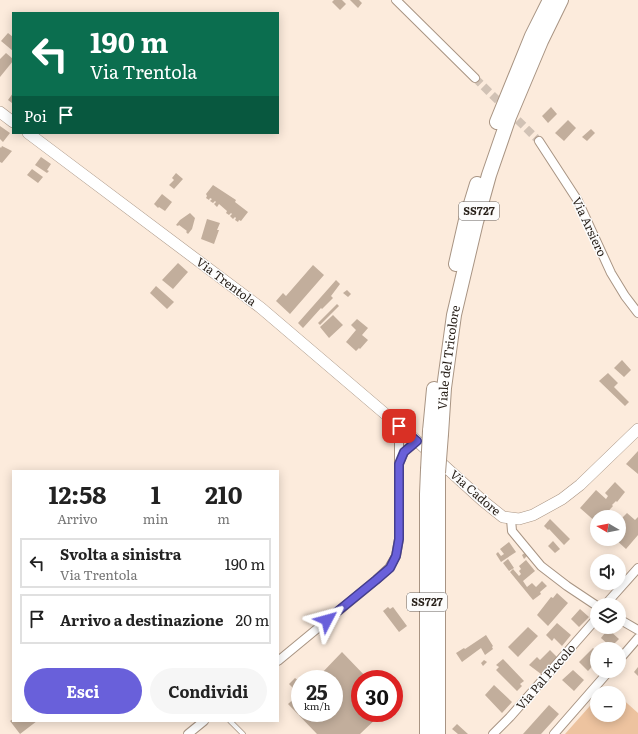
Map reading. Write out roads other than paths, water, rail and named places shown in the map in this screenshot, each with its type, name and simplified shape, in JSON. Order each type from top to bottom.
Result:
[{"type":"highway","name":"Viale del Tricolore","points":[[438,734],[433,471],[435,433],[434,387],[445,313],[466,220],[500,112],[532,36],[550,0]]},
{"type":"highway","name":"Viale del Tricolore","points":[[435,433],[444,388],[454,315],[476,222],[489,175],[509,117],[541,41],[561,0]]},
{"type":"highway","name":"Viale del Tricolore","points":[[426,734],[427,494],[433,471]]},
{"type":"street","points":[[396,0],[475,78]]},
{"type":"street","points":[[0,112],[12,121]]},
{"type":"street","name":"Via Trentola","points":[[29,134],[261,308],[417,441]]},
{"type":"street","name":"Via Arsiero","points":[[539,141],[578,201],[610,274],[638,313]]},
{"type":"street","points":[[279,660],[390,568],[396,556],[399,539],[399,437],[390,418]]},
{"type":"street","name":"Via Cadore","points":[[417,441],[483,501],[503,517],[519,519],[533,515],[562,499],[580,485],[638,429]]},
{"type":"street","points":[[399,464],[404,452],[417,441]]},
{"type":"street","points":[[510,519],[512,531],[541,566],[590,601]]},
{"type":"street","points":[[611,598],[638,568]]},
{"type":"street","points":[[626,623],[638,630]]},
{"type":"street","name":"Via Pal Piccolo","points":[[493,734],[510,717],[590,626]]},
{"type":"street","points":[[626,652],[638,638]]},
{"type":"street","points":[[554,734],[604,678]]},
{"type":"street","points":[[188,734],[203,722]]},
{"type":"lane","points":[[231,722],[243,734]]},
{"type":"tunnel","points":[[475,78],[539,141]]}]
